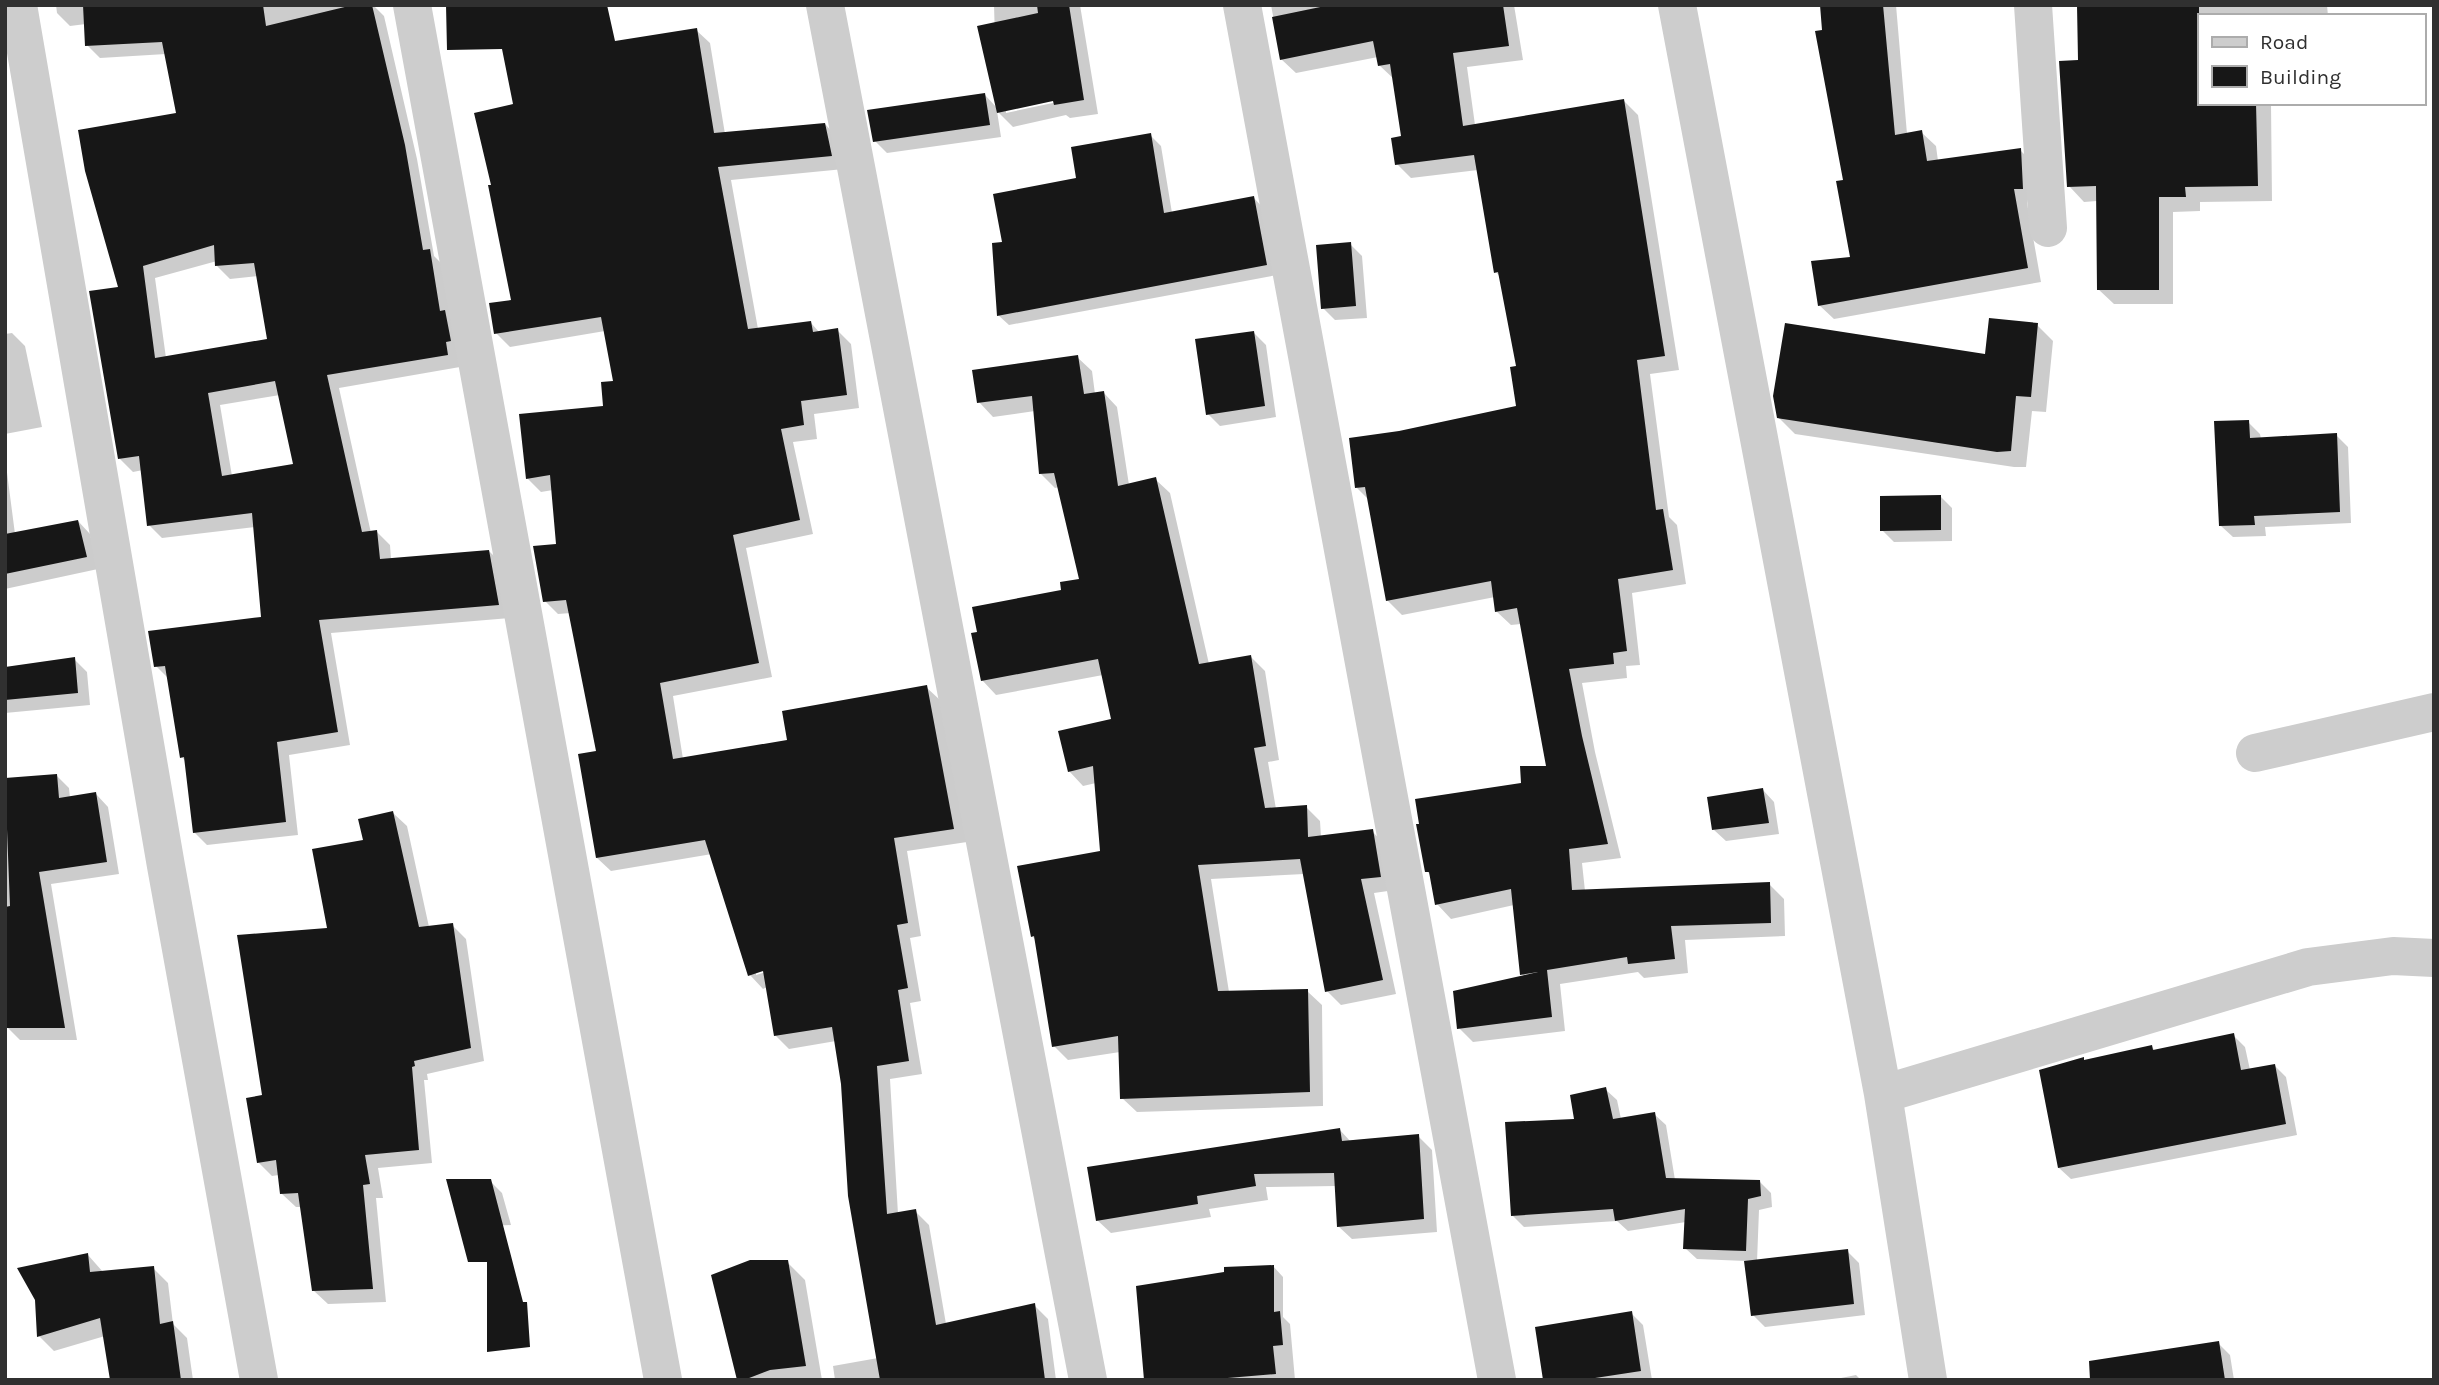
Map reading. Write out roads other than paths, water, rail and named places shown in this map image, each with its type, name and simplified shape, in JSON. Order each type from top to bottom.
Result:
[{"type":"street","points":[[18,5],[163,853],[259,1380]]},
{"type":"street","points":[[412,5],[663,1380]]},
{"type":"street","points":[[825,5],[1088,1380]]},
{"type":"street","points":[[1242,5],[1497,1380]]},
{"type":"street","points":[[1677,5],[1883,1094],[1928,1380]]},
{"type":"street","points":[[2034,5],[2048,228]]},
{"type":"street","points":[[2255,753],[2434,712]]},
{"type":"street","points":[[1883,1094],[2308,967],[2393,956],[2434,958]]}]
